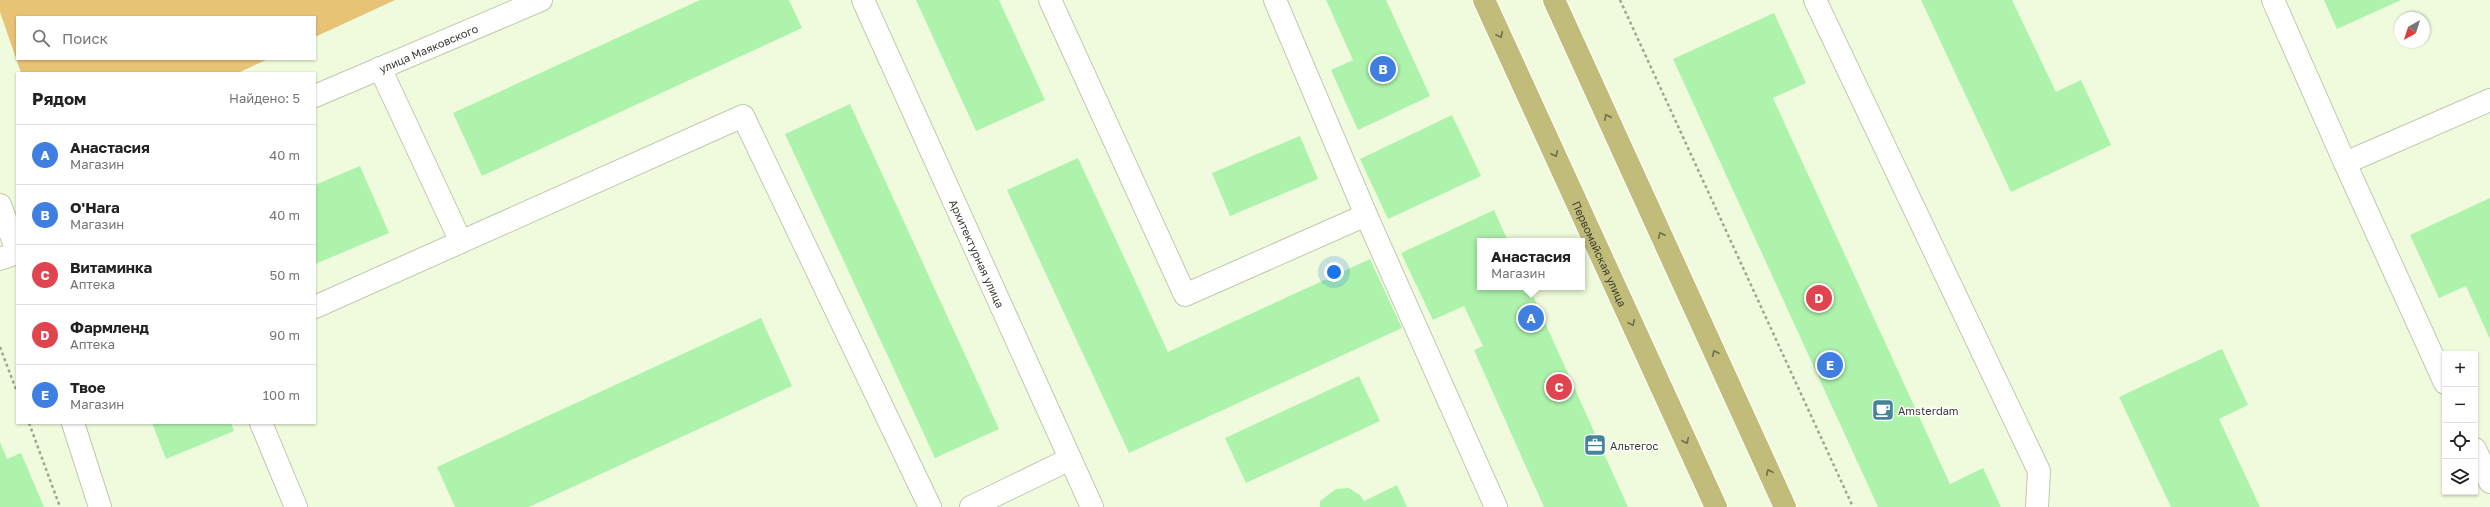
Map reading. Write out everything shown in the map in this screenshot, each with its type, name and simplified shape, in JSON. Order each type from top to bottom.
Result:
[{"type":"main road","name":"Первомайская улица","points":[[1484,0],[1716,507]]},
{"type":"main road","points":[[1554,0],[1785,507]]},
{"type":"street","name":"улица Маяковского","points":[[316,96],[541,0]]},
{"type":"street","name":"Архитектурная улица","points":[[863,0],[1092,507]]},
{"type":"street","points":[[1050,0],[1185,295],[1366,215]]},
{"type":"street","points":[[1275,0],[1366,215],[1496,507]]},
{"type":"street","points":[[1815,0],[2038,471],[2037,507]]},
{"type":"street","points":[[2273,0],[2345,164],[2442,376]]},
{"type":"street","points":[[380,68],[461,242]]},
{"type":"street","points":[[2345,164],[2490,100]]},
{"type":"street","points":[[316,307],[743,116],[930,507]]},
{"type":"street","points":[[0,205],[12,227],[16,247]]},
{"type":"street","points":[[0,259],[16,252]]},
{"type":"street","points":[[73,424],[100,507]]},
{"type":"street","points":[[261,424],[296,507]]},
{"type":"street","points":[[2478,456],[2490,482]]},
{"type":"street","points":[[971,507],[1070,459]]},
{"type":"path","points":[[1620,0],[1853,507]]},
{"type":"path","points":[[0,347],[16,389]]},
{"type":"path","points":[[29,424],[60,507]]},
{"type":"shaded area","points":[[0,0],[395,0],[316,37],[316,16],[16,16],[16,58],[0,12]]},
{"type":"shaded area","points":[[17,60],[266,60],[240,72],[21,72]]},
{"type":"building","points":[[700,0],[789,0],[802,28],[482,176],[453,113]]},
{"type":"building","points":[[916,0],[999,0],[1045,100],[976,131]]},
{"type":"building","points":[[1326,0],[1386,0],[1430,96],[1358,130],[1331,70],[1353,60]]},
{"type":"building","points":[[1921,0],[2012,0],[2056,92],[2081,80],[2111,145],[2011,192]]},
{"type":"building","points":[[2324,0],[2401,0],[2337,29]]},
{"type":"building","points":[[1774,13],[1806,83],[1773,98],[1950,484],[1983,468],[2001,507],[1878,507],[1673,59]]},
{"type":"building","points":[[850,104],[999,429],[935,458],[785,134]]},
{"type":"building","points":[[1452,115],[1481,176],[1388,219],[1360,159]]},
{"type":"building","points":[[1300,136],[1318,179],[1230,216],[1212,173]]},
{"type":"building","points":[[1078,158],[1168,352],[1370,259],[1402,328],[1129,453],[1007,190]]},
{"type":"building","points":[[360,166],[389,233],[316,264],[316,185]]},
{"type":"building","points":[[2490,198],[2490,339],[2466,286],[2439,298],[2410,235]]},
{"type":"building","points":[[1494,210],[1507,238],[1477,238],[1477,290],[1530,290],[1628,507],[1544,507],[1474,350],[1483,346],[1464,306],[1433,320],[1401,253]]},
{"type":"building","points":[[761,318],[792,386],[529,507],[455,507],[437,467]]},
{"type":"building","points":[[2222,349],[2248,405],[2219,419],[2260,507],[2171,507],[2119,397]]},
{"type":"building","points":[[1359,376],[1380,421],[1246,483],[1225,438]]},
{"type":"building","points":[[152,424],[231,424],[234,431],[166,459]]},
{"type":"building","points":[[0,442],[7,459],[21,453],[44,507],[0,507]]},
{"type":"building","points":[[1397,485],[1407,507],[1320,507],[1320,501],[1336,489],[1349,488],[1360,495],[1364,501]]},
{"type":"place","name":"O'Hara","points":[[1383,69]]},
{"type":"place","name":"Фармленд","points":[[1819,298]]},
{"type":"place","name":"Анастасия","points":[[1531,318]]},
{"type":"place","name":"Твое","points":[[1830,365]]},
{"type":"place","name":"Витаминка","points":[[1559,387]]},
{"type":"place","name":"Amsterdam","points":[[1883,410]]},
{"type":"place","name":"Альтегос","points":[[1595,445]]}]
